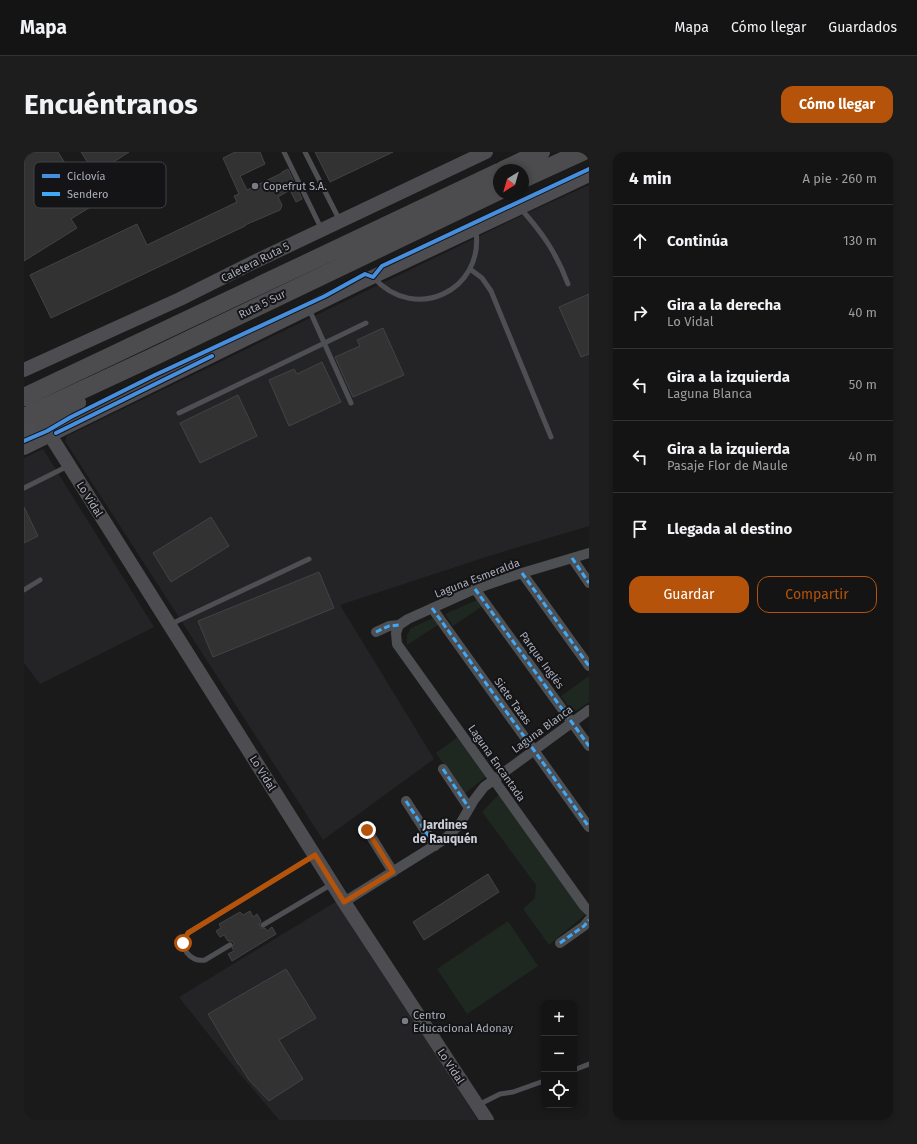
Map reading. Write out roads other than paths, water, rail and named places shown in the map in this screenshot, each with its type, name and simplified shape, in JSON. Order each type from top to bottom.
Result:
[{"type":"highway","points":[[516,164],[541,152]]},
{"type":"highway","points":[[529,177],[582,152]]},
{"type":"highway","name":"Ruta 5 Sur","points":[[24,397],[493,175]]},
{"type":"highway","name":"Ruta 5 Sur","points":[[24,417],[153,357],[493,194]]},
{"type":"highway","points":[[46,430],[153,357]]},
{"type":"street","name":"Caletera Ruta 5","points":[[24,370],[180,300],[322,229],[486,152]]},
{"type":"street","points":[[24,448],[46,430],[309,309],[475,228],[589,175]]},
{"type":"street","points":[[24,432],[46,430]]},
{"type":"street","name":"Lo Vidal","points":[[46,430],[344,902],[487,1120]]},
{"type":"street","name":"Laguna Esmeralda","points":[[376,632],[389,626],[399,625],[408,619],[475,589],[589,553]]},
{"type":"street","points":[[572,558],[589,583]]},
{"type":"street","points":[[522,573],[589,666]]},
{"type":"street","name":"Parque Inglés","points":[[475,589],[589,746]]},
{"type":"street","name":"Siete Tazas","points":[[432,608],[589,827]]},
{"type":"street","name":"Laguna Encantada","points":[[399,625],[396,633],[397,644],[589,911]]},
{"type":"street","name":"Laguna Blanca","points":[[344,902],[445,840],[455,830],[478,793],[494,778],[589,710]]},
{"type":"street","points":[[443,769],[469,808]]},
{"type":"street","points":[[406,801],[435,846]]},
{"type":"street","points":[[367,830],[393,872]]},
{"type":"street","points":[[560,943],[584,926],[589,920]]},
{"type":"lane","points":[[284,152],[322,229]]},
{"type":"lane","points":[[305,152],[340,221]]},
{"type":"lane","points":[[519,208],[536,226],[548,242],[558,260],[568,284]]},
{"type":"lane","points":[[373,277],[385,289],[396,295],[408,298],[424,299],[440,296],[461,282],[470,268],[476,249],[475,228]]},
{"type":"lane","points":[[470,268],[482,278],[491,291],[551,437]]},
{"type":"lane","points":[[309,309],[351,403]]},
{"type":"lane","points":[[179,414],[366,323]]},
{"type":"lane","points":[[24,488],[68,465]]},
{"type":"lane","points":[[170,625],[310,559]]},
{"type":"lane","points":[[24,590],[40,580]]},
{"type":"lane","points":[[230,945],[201,961],[190,957],[183,943],[188,933],[315,855]]},
{"type":"lane","points":[[263,925],[333,883]]},
{"type":"lane","points":[[577,1069],[589,1064]]},
{"type":"lane","points":[[477,1106],[500,1094],[513,1092],[541,1082]]},
{"type":"place","name":"Copefrut S.A.","points":[[255,186]]},
{"type":"place","name":"Centro Educacional Adonay","points":[[405,1021]]},
{"type":"district","name":"Jardines de Rauquén","points":[[445,832]]}]
